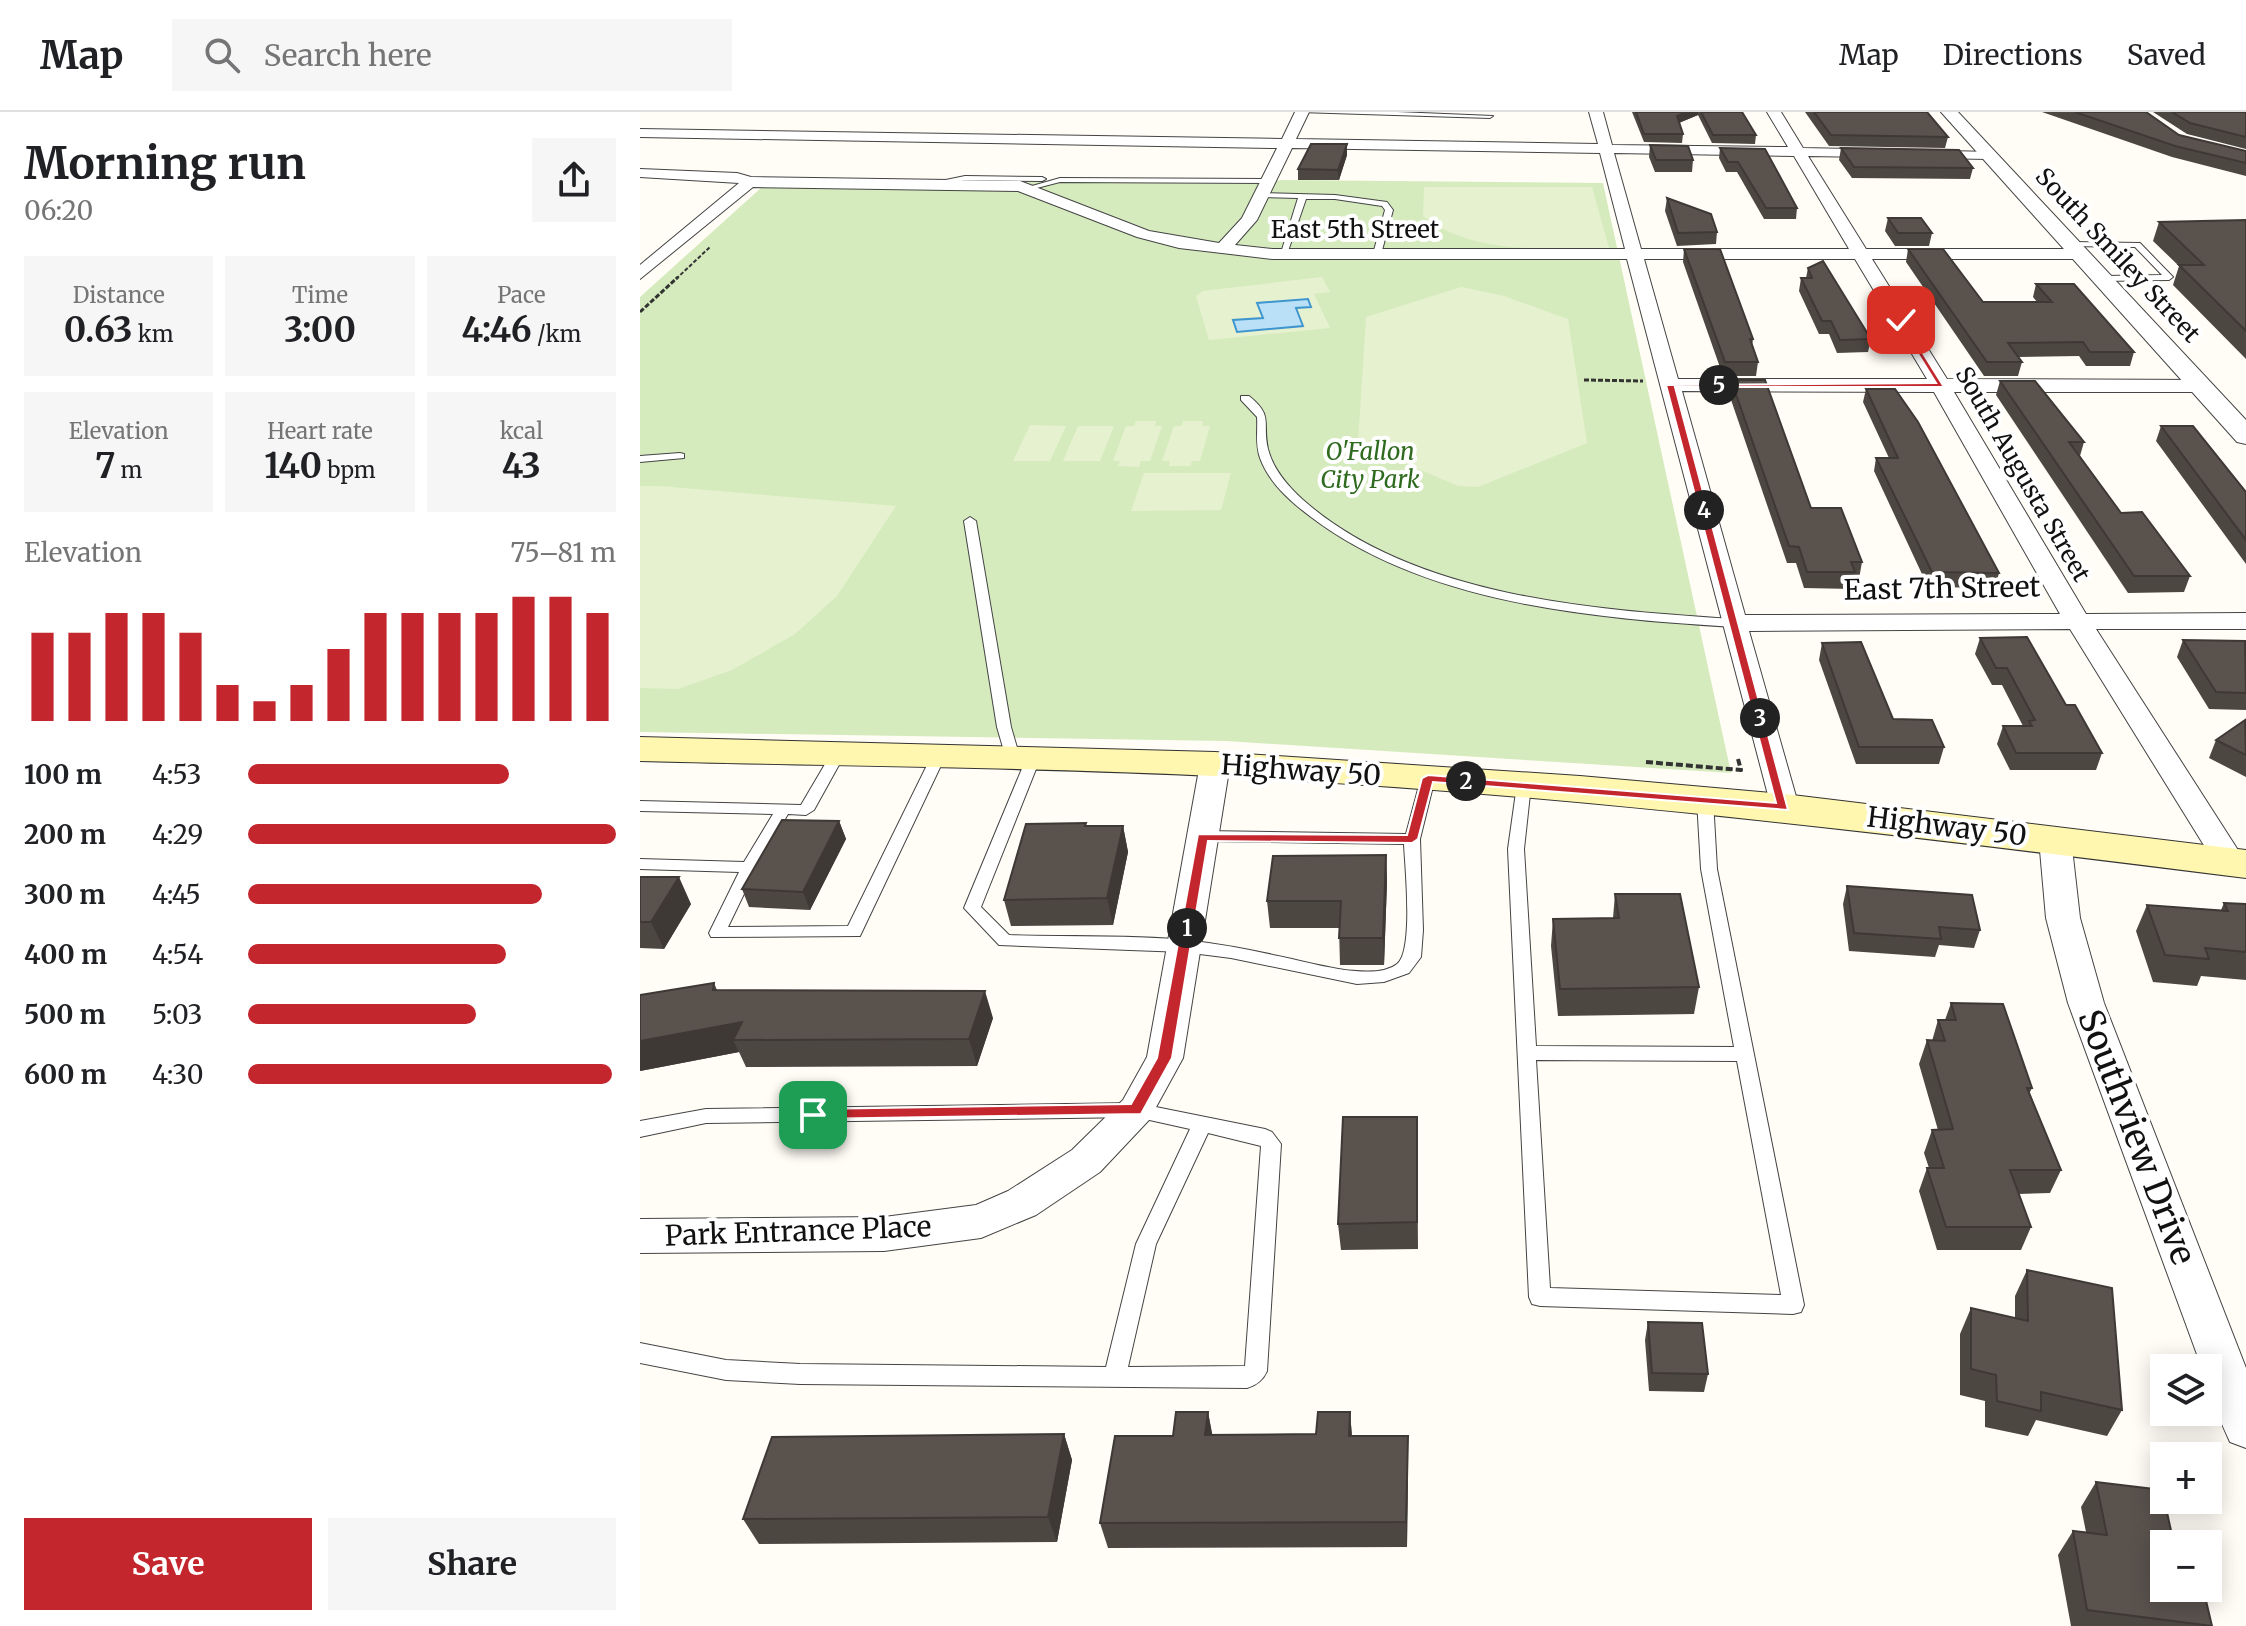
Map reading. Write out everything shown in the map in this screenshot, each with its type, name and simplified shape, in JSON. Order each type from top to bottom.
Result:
[{"type":"main road","name":"Highway 50","points":[[640,749],[1215,764],[1428,778],[1784,807],[2238,862]]},
{"type":"street","points":[[1223,248],[1249,220],[1302,112]]},
{"type":"street","points":[[1596,112],[1637,254],[1784,807]]},
{"type":"street","name":"South Augusta Street","points":[[1774,112],[1941,386],[2076,619],[2238,862]]},
{"type":"street","name":"South Smiley Street","points":[[1949,112],[2204,386],[2246,436]]},
{"type":"street","points":[[663,148],[707,119]]},
{"type":"street","points":[[940,182],[1001,121]]},
{"type":"street","points":[[640,133],[972,150],[1286,144],[1799,155],[1989,155]]},
{"type":"street","name":"East 5th Street","points":[[641,165],[737,177],[749,182],[940,182],[1029,188],[1143,234],[1223,248],[1283,254],[1861,254],[2077,249]]},
{"type":"street","points":[[640,274],[749,182]]},
{"type":"street","points":[[1670,385],[2204,386]]},
{"type":"street","name":"East 7th Street","points":[[1734,623],[2076,619],[2246,621]]},
{"type":"street","name":"Park Entrance Place","points":[[640,1236],[884,1234],[981,1221],[1056,1184],[1086,1161],[1136,1110],[1165,1058],[1215,764]]},
{"type":"street","name":"Southview Drive","points":[[2055,839],[2063,918],[2086,1003],[2243,1414]]},
{"type":"lane","points":[[1302,112],[1490,116]]},
{"type":"lane","points":[[940,182],[965,178],[1264,188],[1303,196],[1354,199],[1388,206],[1377,254]]},
{"type":"lane","points":[[1029,188],[1060,180]]},
{"type":"lane","points":[[1283,254],[1303,196]]},
{"type":"lane","points":[[2077,249],[2137,245],[2169,277],[2105,279]]},
{"type":"lane","points":[[1245,398],[1261,409],[1264,420],[1262,449],[1274,477],[1303,506],[1340,533],[1399,561],[1487,591],[1563,607],[1648,618],[1734,623]]},
{"type":"lane","points":[[640,459],[680,456]]},
{"type":"lane","points":[[970,521],[1004,727],[1023,759],[972,908],[1005,941],[1184,946],[1231,952],[1357,978],[1384,976],[1403,969],[1412,957],[1415,930],[1412,839],[1428,778]]},
{"type":"lane","points":[[640,806],[806,810],[838,754]]},
{"type":"lane","points":[[784,809],[749,867],[717,933],[854,932],[938,757]]},
{"type":"lane","points":[[1524,785],[1516,849],[1540,1297],[1793,1305],[1709,869],[1705,800]]},
{"type":"lane","points":[[1203,836],[1412,839]]},
{"type":"lane","points":[[640,864],[749,867]]},
{"type":"lane","points":[[1526,1053],[1745,1054]]},
{"type":"lane","points":[[640,1129],[706,1116],[1136,1110],[1265,1137],[1271,1144],[1256,1371],[1247,1378],[800,1374],[726,1370],[640,1353]]},
{"type":"lane","points":[[1115,1377],[1146,1244],[1202,1124]]},
{"type":"path","points":[[640,312],[715,242]]},
{"type":"path","points":[[1584,380],[1646,381]]},
{"type":"green space","name":"O'Fallon City Park","points":[[1282,180],[1603,183],[1731,773],[1226,741],[640,732],[640,297],[762,187],[947,188],[966,181],[1253,184]]},
{"type":"green space","points":[[1424,187],[1592,187],[1609,248],[1512,247],[1465,238],[1423,216]]},
{"type":"green space","points":[[1322,277],[1330,292],[1314,294],[1330,328],[1209,340],[1196,296],[1203,291]]},
{"type":"green space","points":[[1461,287],[1504,296],[1568,319],[1587,443],[1478,487],[1458,486],[1358,443],[1366,317]]},
{"type":"green space","points":[[1136,421],[1156,421],[1155,426],[1162,426],[1150,461],[1141,461],[1139,467],[1118,466],[1120,461],[1113,461],[1126,426],[1134,426]]},
{"type":"green space","points":[[1183,421],[1203,421],[1202,426],[1210,426],[1200,461],[1192,461],[1190,466],[1169,466],[1170,461],[1162,461],[1174,426],[1182,426]]},
{"type":"green space","points":[[1030,425],[1066,426],[1050,461],[1013,461]]},
{"type":"green space","points":[[1078,426],[1114,426],[1100,461],[1063,461]]},
{"type":"green space","points":[[1144,473],[1231,473],[1221,510],[1131,511]]},
{"type":"green space","points":[[640,486],[896,506],[837,596],[795,634],[732,670],[678,689],[640,688]]},
{"type":"water","points":[[1308,299],[1311,307],[1296,308],[1303,326],[1237,332],[1233,320],[1263,318],[1257,303]]},
{"type":"building","points":[[1636,112],[1687,112],[1677,116],[1683,134],[1644,134]]},
{"type":"building","points":[[1701,112],[1742,112],[1756,135],[1713,135]]},
{"type":"building","points":[[1814,112],[1927,112],[1948,137],[1831,135]]},
{"type":"building","points":[[2075,112],[2146,112],[2179,135],[2246,151],[2246,163],[2175,146]]},
{"type":"building","points":[[2172,112],[2246,112],[2246,137],[2190,123]]},
{"type":"building","points":[[1311,144],[1347,144],[1338,170],[1298,169]]},
{"type":"building","points":[[1650,145],[1688,146],[1693,160],[1656,160]]},
{"type":"building","points":[[1720,148],[1765,149],[1797,208],[1766,208],[1738,162],[1728,162]]},
{"type":"building","points":[[1841,148],[1959,150],[1973,168],[1854,167]]},
{"type":"building","points":[[1667,198],[1711,214],[1717,232],[1678,233]]},
{"type":"building","points":[[1888,218],[1921,218],[1932,233],[1898,233]]},
{"type":"building","points":[[2246,220],[2246,331],[2179,265],[2204,265],[2159,222]]},
{"type":"building","points":[[1684,249],[1720,249],[1753,339],[1750,339],[1758,362],[1725,362]]},
{"type":"building","points":[[1908,249],[1943,249],[1983,302],[2052,302],[2036,284],[2074,284],[2134,352],[2090,352],[2083,342],[2008,343],[2022,362],[1987,362]]},
{"type":"building","points":[[1823,261],[1871,339],[1840,340],[1831,321],[1822,321],[1801,278],[1812,278],[1808,268]]},
{"type":"building","points":[[1731,380],[1765,380],[1811,508],[1841,508],[1862,562],[1851,562],[1855,572],[1807,572],[1799,547],[1789,546]]},
{"type":"building","points":[[2000,381],[2035,381],[2084,442],[2069,442],[2121,513],[2142,512],[2190,576],[2134,576]]},
{"type":"building","points":[[1866,389],[1895,389],[1918,422],[1999,573],[1932,572],[1876,458],[1898,458]]},
{"type":"building","points":[[2161,426],[2193,426],[2246,492],[2246,540]]},
{"type":"building","points":[[2027,637],[2066,705],[2075,705],[2102,753],[2016,753],[2003,726],[2032,726],[2029,721],[2035,720],[2007,668],[1996,668],[1980,638]]},
{"type":"building","points":[[2183,640],[2245,641],[2246,693],[2216,692]]},
{"type":"building","points":[[1861,642],[1893,719],[1932,720],[1944,747],[1859,747],[1822,643]]},
{"type":"building","points":[[2245,720],[2246,755],[2216,740]]},
{"type":"building","points":[[782,820],[839,821],[803,892],[742,889]]},
{"type":"building","points":[[1086,823],[1085,826],[1123,826],[1107,898],[1004,900],[1026,824]]},
{"type":"building","points":[[1386,855],[1383,938],[1339,938],[1341,901],[1267,901],[1273,856]]},
{"type":"building","points":[[640,877],[679,877],[651,922],[640,922]]},
{"type":"building","points":[[1847,886],[1972,895],[1980,930],[1939,927],[1941,939],[1854,933]]},
{"type":"building","points":[[1615,894],[1680,894],[1699,987],[1560,989],[1553,919],[1619,918]]},
{"type":"building","points":[[2224,903],[2246,904],[2246,952],[2205,948],[2209,959],[2165,955],[2147,905],[2228,911]]},
{"type":"building","points":[[714,983],[713,990],[985,991],[969,1039],[733,1040],[742,1022],[640,1041],[640,995]]},
{"type":"building","points":[[1951,1003],[2003,1004],[2032,1088],[2027,1088],[2061,1170],[2010,1170],[2031,1227],[1946,1227],[1927,1168],[1944,1168],[1932,1130],[1953,1129],[1927,1040],[1945,1041],[1938,1020],[1956,1020]]},
{"type":"building","points":[[1343,1117],[1417,1117],[1417,1222],[1338,1224]]},
{"type":"building","points":[[2027,1270],[2112,1288],[2122,1410],[2041,1392],[2041,1411],[1997,1401],[1996,1375],[1971,1369],[1971,1308],[2028,1321]]},
{"type":"building","points":[[1648,1322],[1702,1323],[1708,1374],[1652,1373]]},
{"type":"building","points":[[1176,1412],[1208,1412],[1205,1435],[1316,1434],[1318,1412],[1350,1412],[1349,1436],[1408,1436],[1406,1522],[1100,1523],[1115,1436],[1173,1436]]},
{"type":"building","points":[[1064,1434],[1048,1517],[743,1519],[772,1437]]},
{"type":"building","points":[[2096,1482],[2150,1489],[2150,1514],[2167,1514],[2171,1530],[2150,1530],[2150,1602],[2206,1602],[2212,1626],[2087,1610],[2073,1531],[2107,1535]]},
{"type":"route","points":[[813,1115],[1136,1110],[1165,1058],[1203,836],[1412,839],[1428,778],[1784,807],[1670,385],[1941,386],[1901,320]]}]
